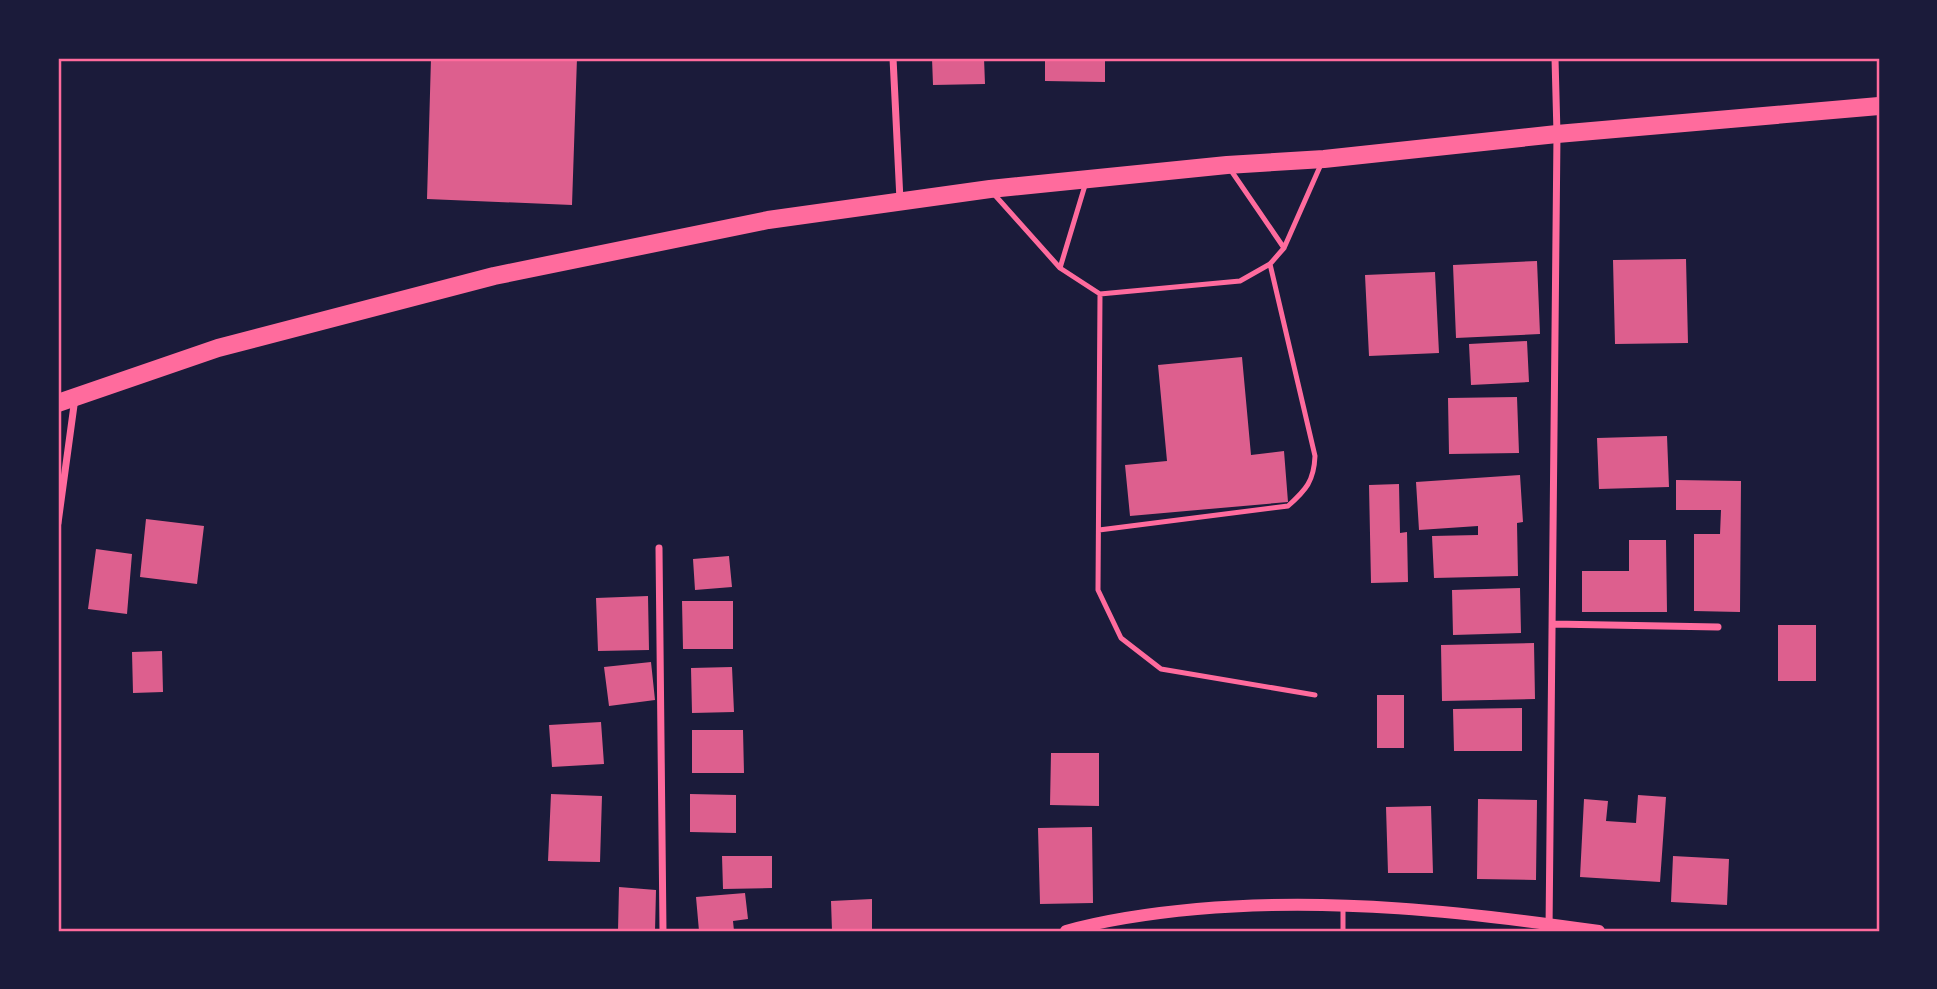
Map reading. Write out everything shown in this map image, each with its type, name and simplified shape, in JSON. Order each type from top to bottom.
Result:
[{"type":"main road","points":[[58,403],[218,348],[494,276],[768,220],[990,189],[1087,179],[1879,106]]},
{"type":"street","points":[[893,58],[900,201]]},
{"type":"street","points":[[1549,928],[1557,134],[1555,58]]},
{"type":"street","points":[[58,523],[76,397]]},
{"type":"street","points":[[659,548],[663,931]]},
{"type":"street","points":[[1553,624],[1718,627]]},
{"type":"street","points":[[1066,931],[1128,918],[1233,906],[1343,904],[1448,912],[1549,928],[1599,931]]},
{"type":"lane","points":[[990,189],[1060,268],[1100,294],[1240,281],[1270,264],[1284,248],[1324,159]]},
{"type":"lane","points":[[1227,165],[1284,248]]},
{"type":"lane","points":[[1060,268],[1087,179]]},
{"type":"lane","points":[[1099,530],[1288,506],[1304,492],[1314,474],[1315,456],[1270,264]]},
{"type":"lane","points":[[1100,294],[1098,590],[1121,638],[1161,669],[1315,695]]},
{"type":"lane","points":[[1343,904],[1343,931]]},
{"type":"building","points":[[431,58],[577,58],[572,205],[427,199]]},
{"type":"building","points":[[932,58],[984,58],[985,84],[933,85]]},
{"type":"building","points":[[1045,58],[1105,58],[1105,82],[1045,81]]},
{"type":"building","points":[[1686,259],[1688,343],[1615,344],[1613,260]]},
{"type":"building","points":[[1537,261],[1540,334],[1456,338],[1453,265]]},
{"type":"building","points":[[1435,272],[1439,353],[1369,356],[1365,275]]},
{"type":"building","points":[[1527,341],[1529,382],[1471,385],[1469,344]]},
{"type":"building","points":[[1242,357],[1251,455],[1284,451],[1288,502],[1130,516],[1125,465],[1167,461],[1158,365]]},
{"type":"building","points":[[1517,397],[1519,453],[1449,454],[1448,398]]},
{"type":"building","points":[[1667,436],[1669,487],[1599,489],[1597,438]]},
{"type":"building","points":[[1520,475],[1523,522],[1517,523],[1518,576],[1434,578],[1432,536],[1478,535],[1478,526],[1419,530],[1416,482]]},
{"type":"building","points":[[1676,480],[1741,481],[1740,612],[1694,611],[1694,534],[1720,534],[1721,510],[1676,510]]},
{"type":"building","points":[[1399,484],[1400,533],[1407,532],[1408,582],[1371,583],[1369,485]]},
{"type":"building","points":[[146,519],[204,526],[197,584],[140,577]]},
{"type":"building","points":[[1629,540],[1666,540],[1667,612],[1582,612],[1582,571],[1629,571]]},
{"type":"building","points":[[96,549],[132,554],[127,614],[88,609]]},
{"type":"building","points":[[729,556],[732,587],[695,590],[693,559]]},
{"type":"building","points":[[1520,588],[1521,633],[1453,635],[1452,590]]},
{"type":"building","points":[[648,596],[649,650],[598,651],[596,598]]},
{"type":"building","points":[[682,601],[733,601],[733,649],[683,649]]},
{"type":"building","points":[[1778,625],[1816,625],[1816,681],[1778,681]]},
{"type":"building","points":[[1534,643],[1535,699],[1442,701],[1441,645]]},
{"type":"building","points":[[162,651],[163,692],[133,693],[132,652]]},
{"type":"building","points":[[651,662],[655,700],[609,706],[604,667]]},
{"type":"building","points":[[732,667],[734,712],[692,713],[691,668]]},
{"type":"building","points":[[1377,695],[1404,695],[1404,748],[1377,748]]},
{"type":"building","points":[[1522,708],[1522,751],[1454,751],[1453,709]]},
{"type":"building","points":[[601,722],[604,764],[552,767],[549,725]]},
{"type":"building","points":[[692,730],[743,730],[744,773],[692,773]]},
{"type":"building","points":[[1051,753],[1099,753],[1099,806],[1050,805]]},
{"type":"building","points":[[551,794],[602,796],[600,862],[548,861]]},
{"type":"building","points":[[690,794],[736,795],[736,833],[690,832]]},
{"type":"building","points":[[1638,795],[1666,797],[1660,882],[1580,877],[1584,799],[1608,801],[1606,821],[1636,823]]},
{"type":"building","points":[[1478,799],[1537,800],[1536,880],[1477,879]]},
{"type":"building","points":[[1431,806],[1433,873],[1388,873],[1386,807]]},
{"type":"building","points":[[1092,827],[1093,903],[1040,904],[1038,828]]},
{"type":"building","points":[[722,856],[772,856],[772,888],[723,889]]},
{"type":"building","points":[[1673,856],[1729,859],[1727,905],[1671,902]]},
{"type":"building","points":[[619,887],[656,890],[655,931],[618,931]]},
{"type":"building","points":[[745,893],[748,919],[733,921],[734,931],[699,931],[696,897]]},
{"type":"building","points":[[872,899],[872,931],[832,931],[831,901]]}]
